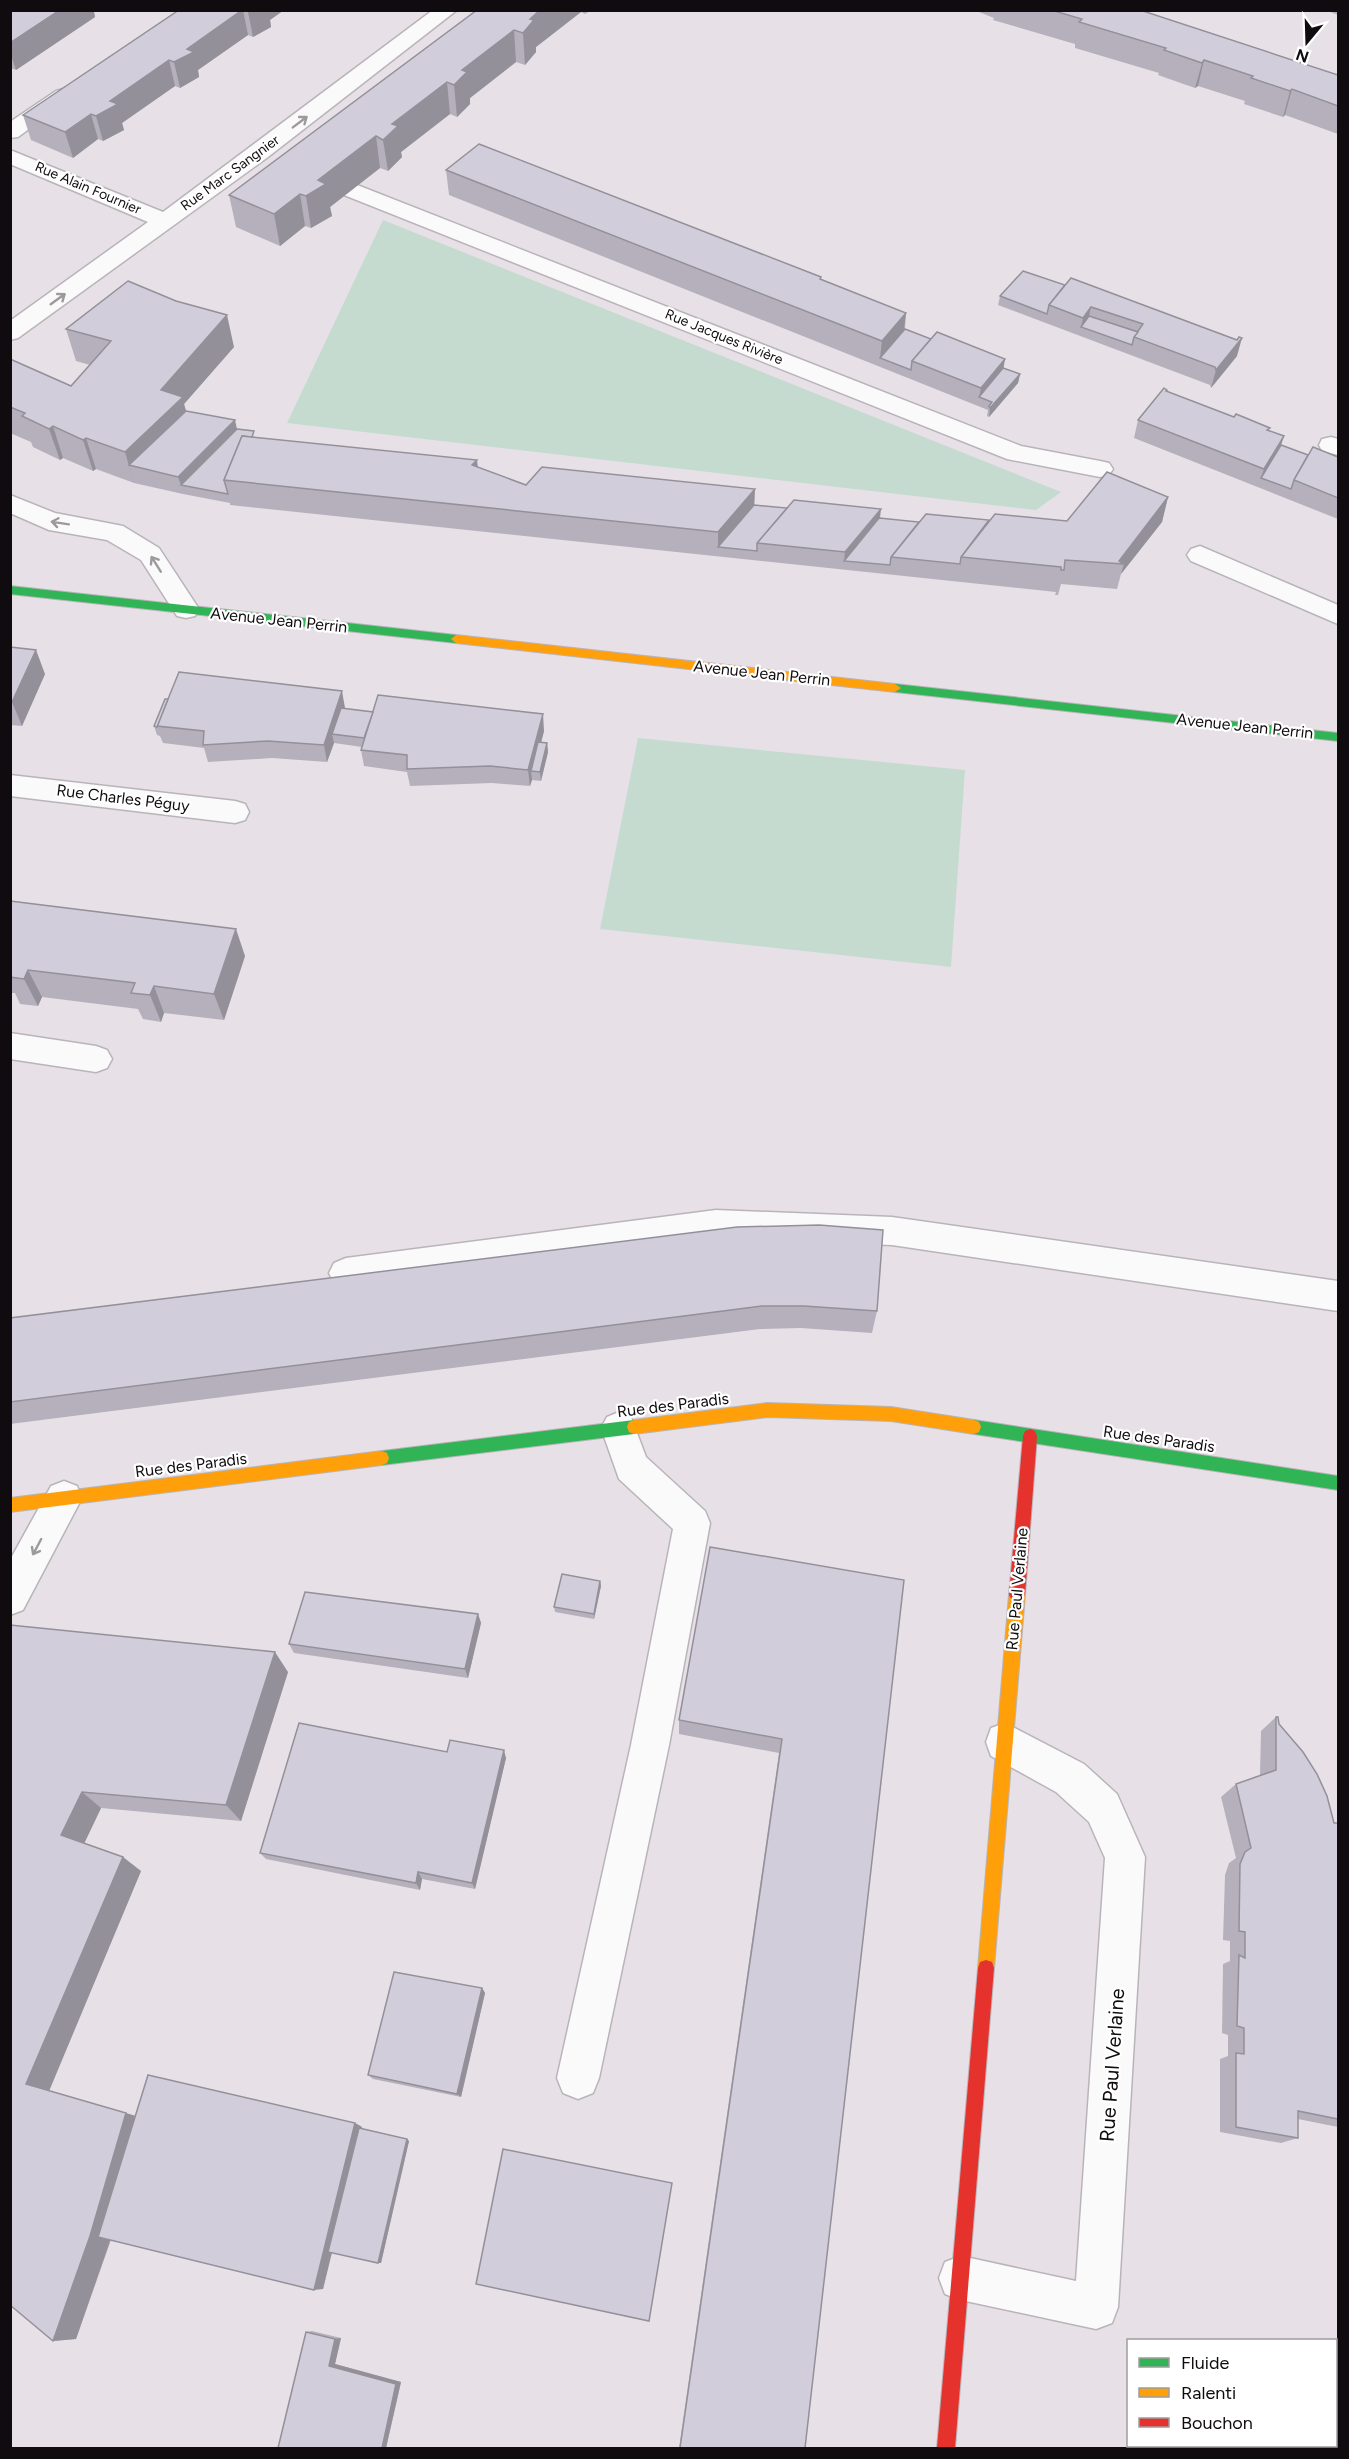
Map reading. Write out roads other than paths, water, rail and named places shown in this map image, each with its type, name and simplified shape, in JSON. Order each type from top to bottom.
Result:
[{"type":"street","name":"Rue Marc Sangnier","points":[[10,333],[260,152],[447,10]]},
{"type":"street","points":[[10,132],[78,85]]},
{"type":"street","points":[[260,152],[283,162]]},
{"type":"street","name":"Rue Alain Fournier","points":[[10,156],[165,221]]},
{"type":"street","name":"Rue Jacques Rivière","points":[[352,190],[1016,453],[1100,469]]},
{"type":"street","points":[[10,503],[49,521],[114,532],[150,554],[186,609]]},
{"type":"street","points":[[1200,555],[1338,615]]},
{"type":"street","name":"Avenue Jean Perrin","points":[[10,590],[1338,736]]},
{"type":"street","name":"Rue Charles Péguy","points":[[10,785],[235,812]]},
{"type":"street","points":[[10,1046],[96,1059]]},
{"type":"street","points":[[346,1273],[716,1224],[892,1231],[1338,1296]]},
{"type":"street","name":"Rue des Paradis","points":[[10,1504],[767,1410],[891,1414],[1338,1482]]},
{"type":"street","points":[[578,2078],[650,1745],[692,1523],[632,1467],[619,1428]]},
{"type":"street","name":"Rue Paul Verlaine","points":[[946,2448],[1030,1436]]},
{"type":"street","points":[[10,1597],[64,1498]]},
{"type":"street","name":"Rue Paul Verlaine","points":[[961,2278],[1096,2307],[1125,1857],[1103,1808],[1070,1778],[1005,1742]]}]
